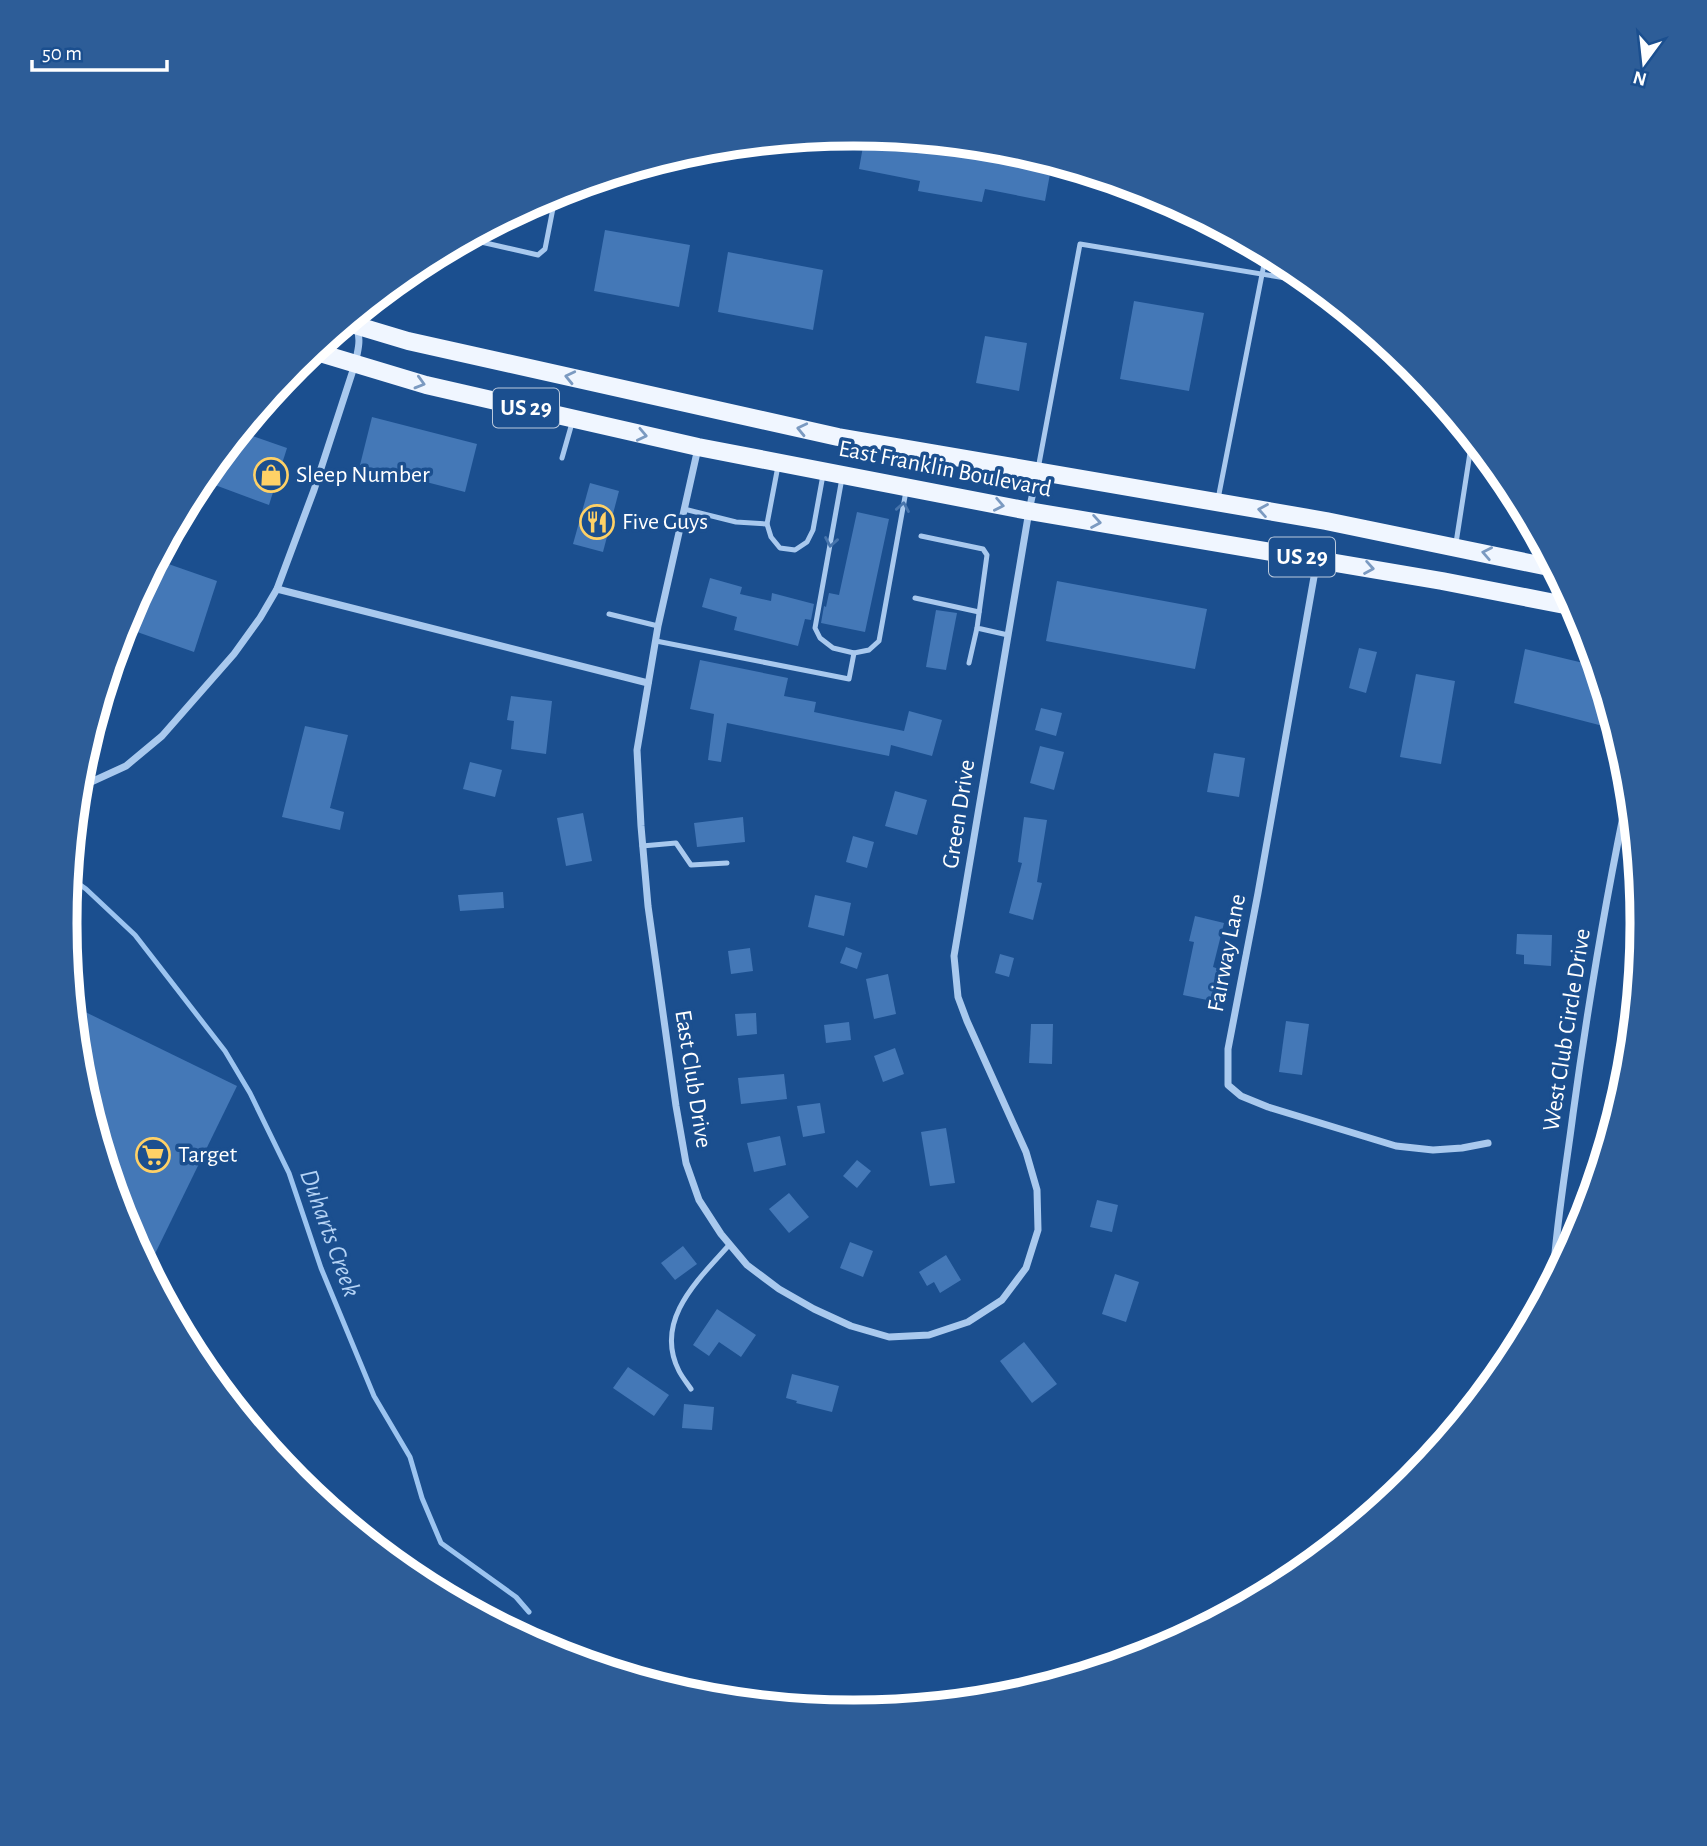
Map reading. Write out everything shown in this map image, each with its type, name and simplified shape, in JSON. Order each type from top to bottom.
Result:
[{"type":"main road","name":"East Franklin Boulevard","points":[[362,323],[408,341],[838,437],[1217,502],[1542,566]]},
{"type":"main road","name":"East Franklin Boulevard","points":[[325,355],[426,385],[698,447],[1029,511],[1455,583],[1561,604]]},
{"type":"street","points":[[90,782],[126,766],[162,736],[234,654],[277,589],[314,490],[355,364],[360,345],[356,327]]},
{"type":"street","name":"East Club Drive","points":[[698,447],[656,641],[638,750],[642,846],[648,906],[676,1106],[686,1163],[699,1200],[721,1234],[747,1265],[779,1289],[851,1326],[889,1337],[929,1335],[968,1322],[1002,1300],[1026,1269],[1038,1230],[1037,1190],[1026,1152]]},
{"type":"street","name":"Green Drive","points":[[1026,1152],[958,997],[954,956],[1038,471]]},
{"type":"street","name":"Fairway Lane","points":[[1318,559],[1228,1049],[1228,1085],[1241,1096],[1268,1107],[1396,1146],[1433,1150],[1488,1143]]},
{"type":"street","points":[[277,589],[648,683]]},
{"type":"street","name":"West Club Circle Drive","points":[[1555,1255],[1588,1007],[1623,819]]},
{"type":"lane","points":[[482,242],[538,255],[545,249],[553,207]]},
{"type":"lane","points":[[1038,471],[1080,244],[1286,278]]},
{"type":"lane","points":[[1217,502],[1264,265]]},
{"type":"lane","points":[[562,458],[573,420]]},
{"type":"lane","points":[[1455,547],[1470,450]]},
{"type":"lane","points":[[779,463],[767,524],[771,537],[780,548],[795,550],[807,542],[813,530],[824,471]]},
{"type":"lane","points":[[843,475],[815,628],[820,638],[833,648],[854,653],[869,650],[879,641],[906,487]]},
{"type":"lane","points":[[684,509],[736,522],[767,524]]},
{"type":"lane","points":[[921,536],[983,549],[987,555],[969,663]]},
{"type":"lane","points":[[915,598],[979,612]]},
{"type":"lane","points":[[609,614],[659,626]]},
{"type":"lane","points":[[976,628],[1008,635]]},
{"type":"lane","points":[[656,641],[849,678],[854,653]]},
{"type":"lane","points":[[642,846],[676,843],[691,864],[727,863]]},
{"type":"lane","points":[[691,1389],[678,1368],[672,1346],[672,1326],[681,1303],[691,1288],[730,1244]]},
{"type":"building","points":[[863,146],[955,153],[1050,172],[1045,201],[985,189],[982,202],[918,191],[920,181],[859,169]]},
{"type":"building","points":[[605,230],[690,245],[679,307],[594,291]]},
{"type":"building","points":[[728,252],[823,270],[813,330],[718,312]]},
{"type":"building","points":[[1134,301],[1204,313],[1189,391],[1120,379]]},
{"type":"building","points":[[985,336],[1027,343],[1019,391],[976,383]]},
{"type":"building","points":[[372,417],[477,444],[465,492],[360,465]]},
{"type":"building","points":[[250,435],[287,448],[269,505],[215,485]]},
{"type":"building","points":[[590,483],[619,491],[603,552],[573,544]]},
{"type":"building","points":[[857,512],[889,519],[865,632],[821,623],[829,593],[839,595]]},
{"type":"building","points":[[166,563],[217,581],[194,652],[134,631]]},
{"type":"building","points":[[710,578],[742,587],[740,594],[771,601],[772,593],[814,604],[811,620],[805,619],[798,646],[734,630],[737,617],[702,607]]},
{"type":"building","points":[[1057,581],[1207,609],[1195,669],[1046,641]]},
{"type":"building","points":[[936,610],[957,613],[946,670],[926,667]]},
{"type":"building","points":[[1359,648],[1377,652],[1366,693],[1349,688]]},
{"type":"building","points":[[1525,649],[1585,663],[1604,722],[1603,726],[1514,703]]},
{"type":"building","points":[[700,660],[788,678],[784,696],[816,702],[814,712],[904,731],[909,711],[942,720],[932,756],[891,745],[889,756],[727,723],[721,762],[708,760],[714,714],[690,709]]},
{"type":"building","points":[[1416,674],[1455,681],[1441,764],[1400,757]]},
{"type":"building","points":[[511,696],[552,701],[546,754],[511,749],[514,721],[507,720]]},
{"type":"building","points":[[1041,708],[1062,713],[1056,736],[1035,730]]},
{"type":"building","points":[[305,726],[348,735],[330,808],[344,812],[340,830],[282,817]]},
{"type":"building","points":[[1040,746],[1064,752],[1054,790],[1030,783]]},
{"type":"building","points":[[1214,753],[1245,758],[1239,797],[1207,792]]},
{"type":"building","points":[[470,762],[502,770],[495,797],[463,789]]},
{"type":"building","points":[[895,791],[927,800],[917,835],[885,826]]},
{"type":"building","points":[[583,813],[592,861],[566,866],[557,818]]},
{"type":"building","points":[[743,817],[745,842],[697,847],[694,823]]},
{"type":"building","points":[[1024,817],[1047,820],[1037,882],[1042,883],[1033,920],[1009,913],[1022,863],[1018,862]]},
{"type":"building","points":[[853,836],[874,842],[867,868],[846,862]]},
{"type":"building","points":[[503,892],[504,908],[460,911],[458,895]]},
{"type":"building","points":[[815,895],[851,903],[844,936],[808,927]]},
{"type":"building","points":[[1195,916],[1224,923],[1213,967],[1219,969],[1212,1001],[1183,995],[1194,942],[1189,941]]},
{"type":"building","points":[[1517,934],[1552,935],[1551,966],[1524,964],[1524,955],[1516,954]]},
{"type":"building","points":[[846,947],[862,953],[857,969],[840,963]]},
{"type":"building","points":[[750,948],[753,971],[731,974],[728,951]]},
{"type":"building","points":[[1000,954],[1014,958],[1009,977],[995,973]]},
{"type":"building","points":[[888,974],[896,1014],[874,1019],[866,979]]},
{"type":"building","name":"Target","points":[[83,1011],[237,1086],[153,1258],[118,1173],[103,1124]]},
{"type":"building","points":[[756,1013],[757,1034],[737,1036],[735,1014]]},
{"type":"building","points":[[1286,1021],[1309,1024],[1302,1075],[1279,1072]]},
{"type":"building","points":[[849,1022],[851,1040],[826,1043],[824,1025]]},
{"type":"building","points":[[1031,1024],[1053,1024],[1052,1064],[1029,1063]]},
{"type":"building","points":[[895,1048],[904,1074],[883,1082],[874,1056]]},
{"type":"building","points":[[784,1074],[787,1099],[741,1104],[738,1078]]},
{"type":"building","points":[[820,1103],[825,1133],[803,1137],[797,1106]]},
{"type":"building","points":[[946,1128],[955,1183],[930,1186],[921,1132]]},
{"type":"building","points":[[780,1136],[786,1165],[754,1172],[747,1143]]},
{"type":"building","points":[[857,1160],[871,1171],[857,1188],[843,1176]]},
{"type":"building","points":[[789,1193],[809,1217],[789,1233],[769,1209]]},
{"type":"building","points":[[1097,1200],[1118,1205],[1112,1232],[1090,1227]]},
{"type":"building","points":[[850,1242],[873,1251],[863,1277],[840,1268]]},
{"type":"building","points":[[683,1246],[697,1264],[675,1280],[661,1263]]},
{"type":"building","points":[[946,1255],[961,1280],[940,1293],[934,1282],[927,1286],[919,1272]]},
{"type":"building","points":[[1115,1274],[1139,1282],[1126,1322],[1102,1314]]},
{"type":"building","points":[[717,1309],[756,1335],[741,1357],[719,1342],[709,1356],[693,1345]]},
{"type":"building","points":[[1024,1342],[1057,1384],[1032,1403],[1000,1361]]},
{"type":"building","points":[[628,1367],[669,1395],[654,1416],[613,1388]]},
{"type":"building","points":[[792,1374],[839,1386],[832,1412],[786,1398]]},
{"type":"building","points":[[684,1404],[714,1407],[712,1430],[682,1428]]},
{"type":"waterway","name":"Duharts Creek","points":[[79,884],[135,935],[225,1051],[250,1093],[289,1173],[321,1268],[374,1396],[410,1457],[422,1498],[441,1543],[516,1597],[529,1612]]},
{"type":"place","name":"Sleep Number","points":[[271,475]]},
{"type":"place","name":"Five Guys","points":[[597,522]]},
{"type":"place","name":"Target","points":[[153,1155]]}]
